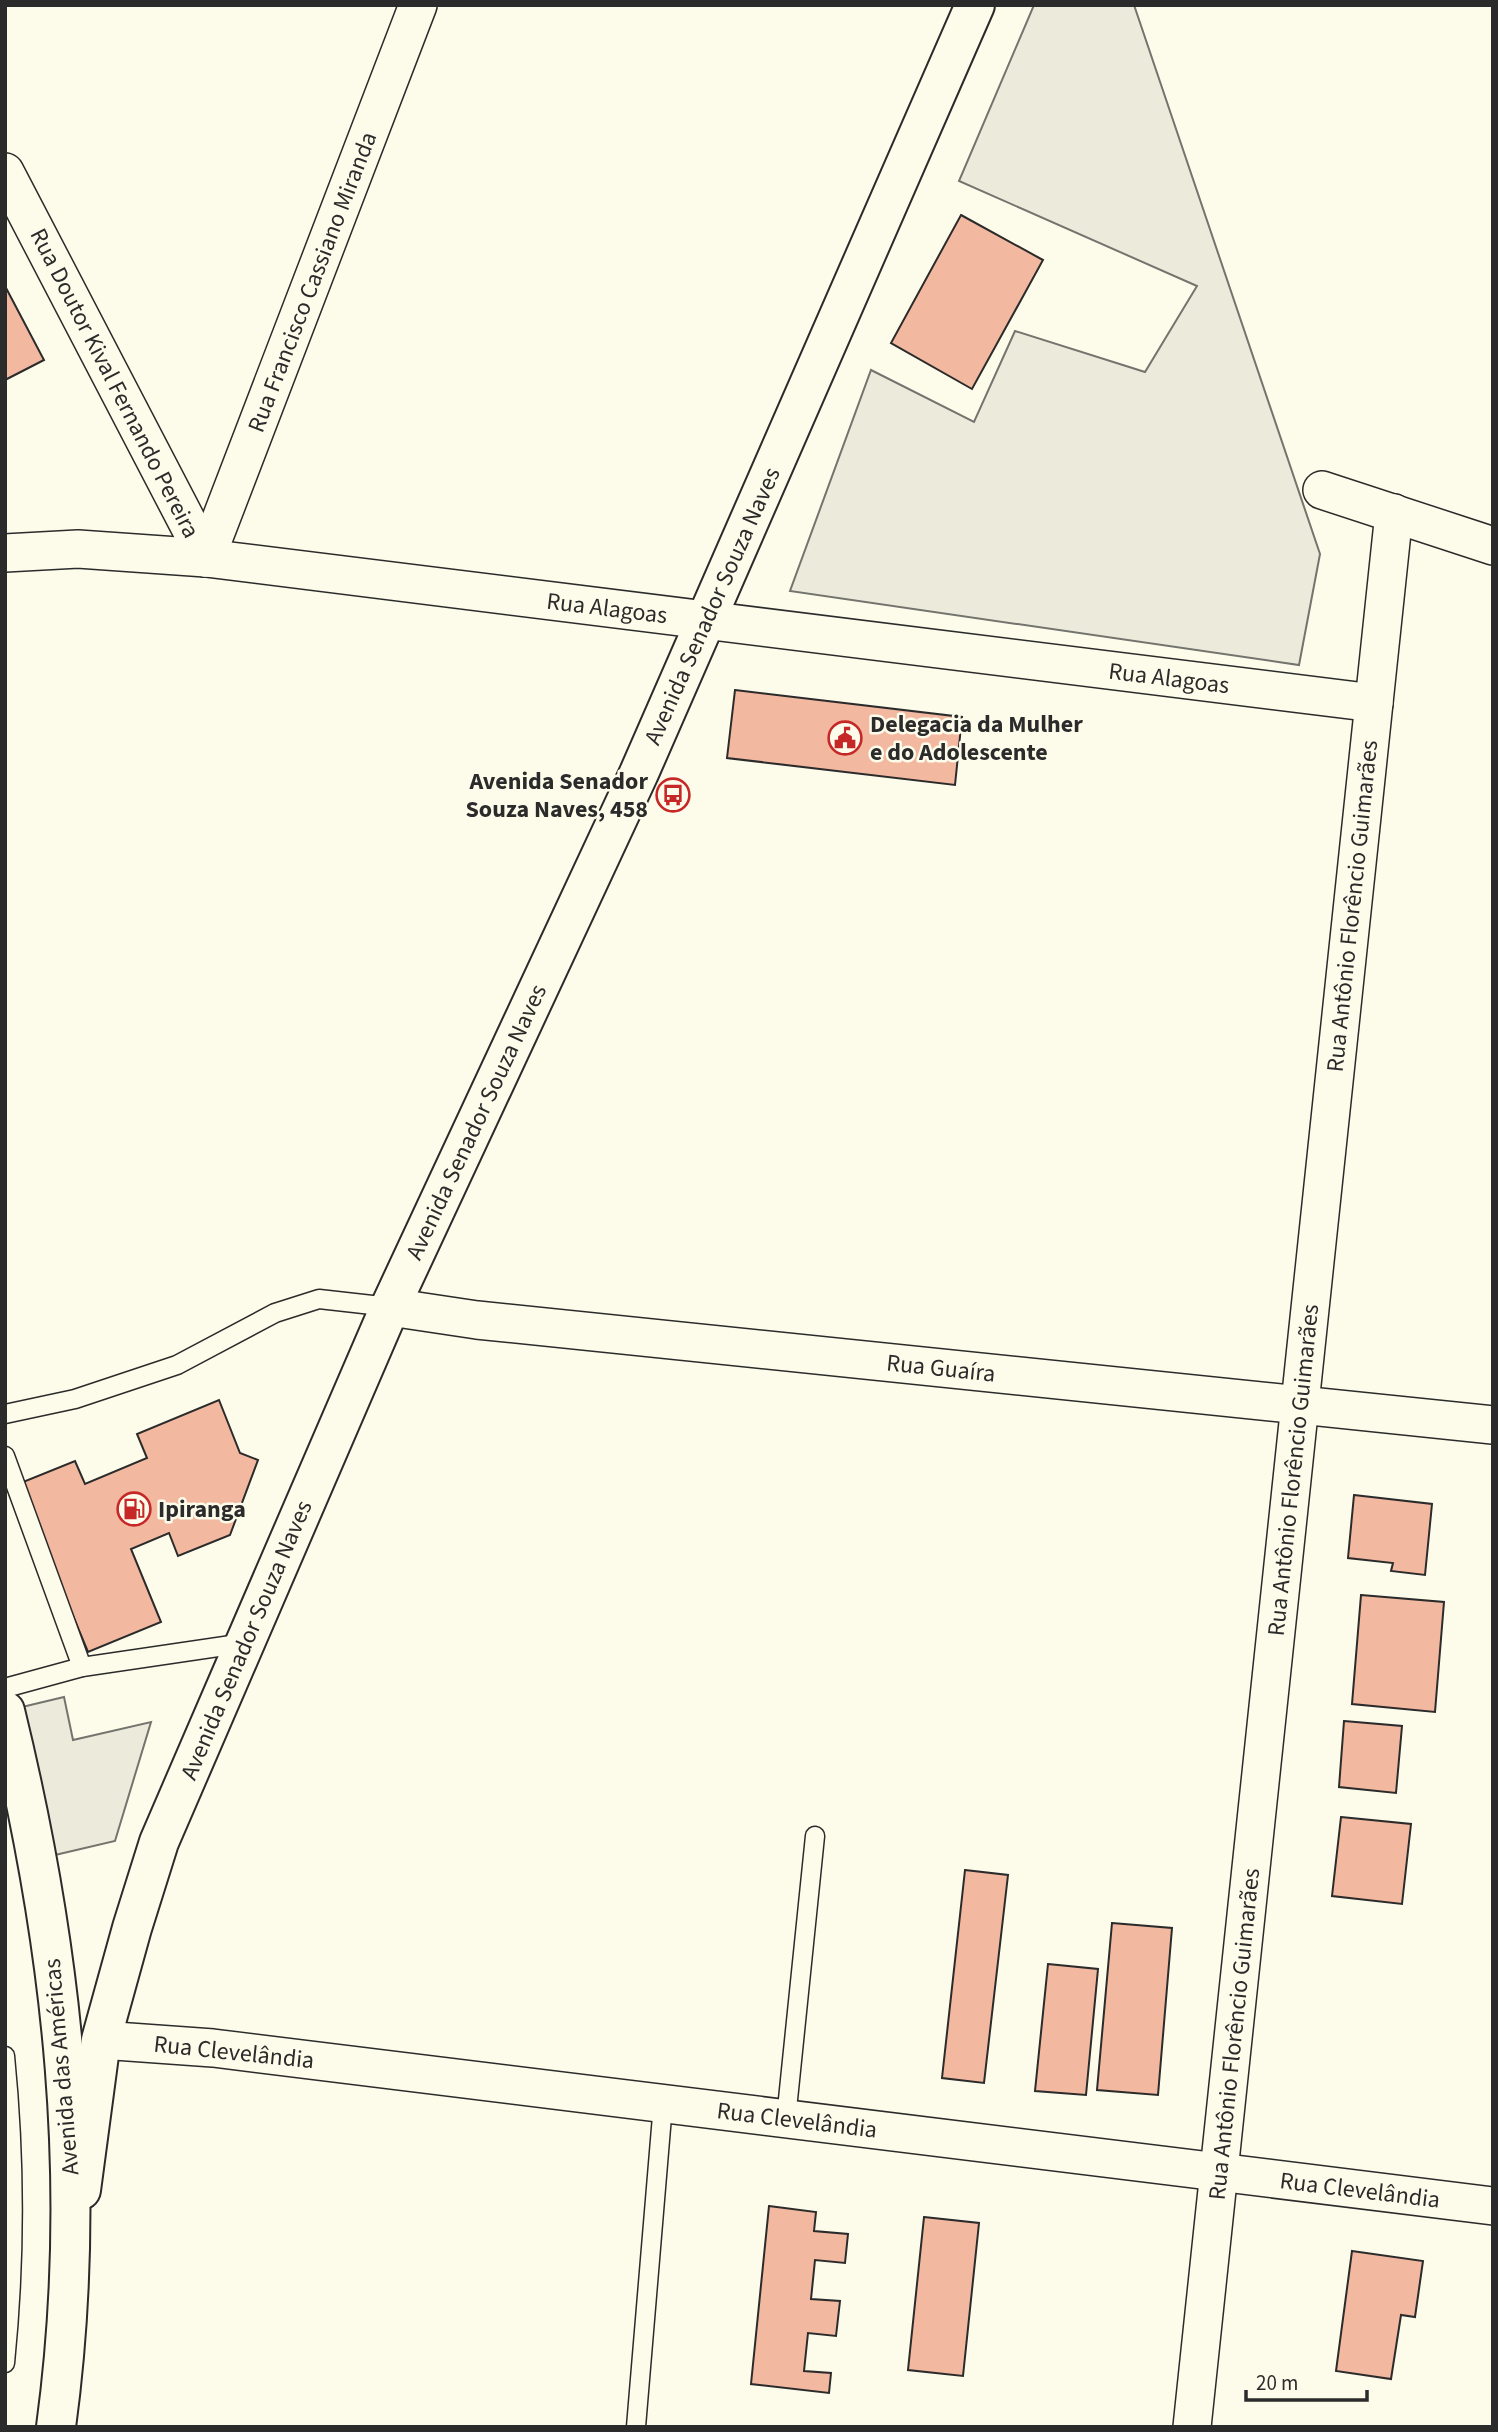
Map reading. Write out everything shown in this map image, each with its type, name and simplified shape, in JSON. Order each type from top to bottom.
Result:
[{"type":"main road","name":"Avenida Senador Souza Naves","points":[[71,2268],[101,2040],[159,1842],[390,1307],[639,773],[975,5]]},
{"type":"main road","name":"Avenida das Américas","points":[[5,1711],[38,1855],[58,1989],[71,2131],[71,2268],[56,2427]]},
{"type":"street","name":"Rua Francisco Cassiano Miranda","points":[[206,558],[418,5]]},
{"type":"street","name":"Rua Doutor Kival Fernando Pereira","points":[[5,172],[206,558]]},
{"type":"street","points":[[1322,490],[1493,546]]},
{"type":"street","name":"Rua Antônio Florêncio Guimarães","points":[[1192,2427],[1394,513]]},
{"type":"street","name":"Rua Alagoas","points":[[5,553],[78,549],[206,558],[1374,703]]},
{"type":"street","name":"Rua Guaíra","points":[[390,1307],[477,1321],[1493,1425]]},
{"type":"street","name":"Rua Clevelândia","points":[[101,2040],[213,2048],[1493,2206]]},
{"type":"lane","points":[[5,1414],[75,1399],[177,1365],[275,1313],[319,1299],[390,1307]]},
{"type":"lane","points":[[5,1456],[82,1667]]},
{"type":"lane","points":[[5,1688],[82,1667],[245,1643]]},
{"type":"lane","points":[[786,2119],[814,1836]]},
{"type":"lane","points":[[5,2056],[11,2156],[11,2249],[5,2364]]},
{"type":"lane","points":[[636,2427],[663,2104]]},
{"type":"shaded area","points":[[1034,5],[1134,5],[1320,554],[1299,665],[790,591],[871,370],[974,422],[1015,331],[1145,372],[1197,286],[959,181]]},
{"type":"shaded area","points":[[64,1697],[73,1740],[151,1722],[115,1841],[55,1855],[22,1707]]},
{"type":"building","points":[[961,215],[1043,260],[972,389],[891,343]]},
{"type":"building","points":[[5,286],[44,360],[5,380]]},
{"type":"building","name":"Delegacia da Mulher e do Adolescente","points":[[735,690],[962,717],[955,785],[727,758]]},
{"type":"building","name":"Ipiranga","points":[[219,1400],[240,1453],[258,1460],[230,1535],[178,1556],[169,1533],[131,1549],[161,1622],[88,1652],[18,1484],[75,1461],[85,1484],[147,1458],[137,1434]]},
{"type":"building","points":[[1354,1495],[1432,1504],[1425,1575],[1391,1571],[1393,1563],[1348,1558]]},
{"type":"building","points":[[1361,1595],[1444,1602],[1435,1712],[1352,1704]]},
{"type":"building","points":[[1344,1721],[1402,1726],[1396,1793],[1339,1787]]},
{"type":"building","points":[[1341,1817],[1411,1824],[1402,1904],[1332,1896]]},
{"type":"building","points":[[965,1870],[1008,1875],[984,2083],[942,2078]]},
{"type":"building","points":[[1112,1923],[1172,1928],[1158,2095],[1097,2090]]},
{"type":"building","points":[[1048,1964],[1098,1969],[1086,2095],[1035,2091]]},
{"type":"building","points":[[769,2206],[816,2212],[814,2231],[848,2234],[845,2263],[815,2260],[811,2299],[840,2301],[836,2336],[808,2333],[804,2371],[831,2373],[829,2393],[751,2384]]},
{"type":"building","points":[[924,2217],[979,2223],[963,2376],[908,2370]]},
{"type":"building","points":[[1352,2251],[1423,2261],[1415,2317],[1401,2315],[1391,2379],[1336,2371]]},
{"type":"place","name":"Delegacia da Mulher e do Adolescente","points":[[845,738]]},
{"type":"place","name":"Avenida Senador Souza Naves, 458","points":[[673,795]]},
{"type":"place","name":"Ipiranga","points":[[134,1509]]}]
